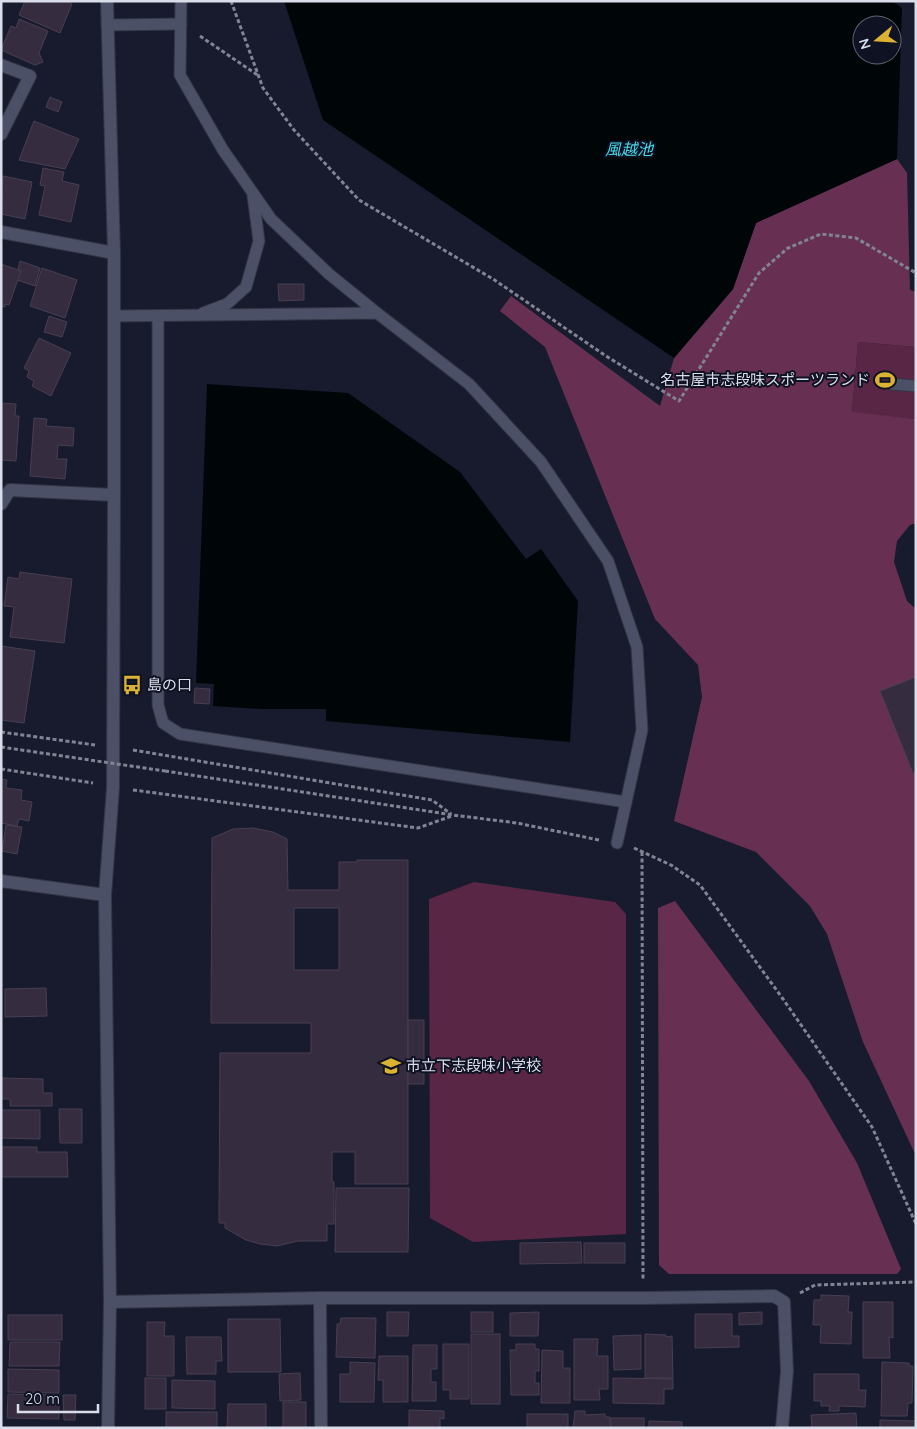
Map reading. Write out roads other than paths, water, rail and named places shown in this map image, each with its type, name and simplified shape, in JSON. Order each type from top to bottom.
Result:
[{"type":"street","points":[[107,1],[114,252],[113,788],[105,895],[108,1004],[110,1302],[108,1428]]},
{"type":"street","points":[[1,65],[30,76],[1,134]]},
{"type":"street","points":[[1,232],[114,252]]},
{"type":"street","points":[[1,504],[10,490],[114,495]]},
{"type":"street","points":[[1,881],[105,895]]},
{"type":"street","points":[[110,1302],[320,1298],[774,1296],[784,1302],[786,1371],[782,1428]]},
{"type":"street","points":[[320,1298],[321,1428]]},
{"type":"lane","points":[[181,1],[180,75],[223,150],[270,219],[329,274],[377,314],[469,384],[542,462],[608,561],[638,647],[642,730],[617,843]]},
{"type":"lane","points":[[107,25],[181,24]]},
{"type":"lane","points":[[195,316],[227,304],[246,288],[259,241],[253,194]]},
{"type":"lane","points":[[114,316],[377,314]]},
{"type":"lane","points":[[158,316],[158,705],[163,723],[180,734],[626,802]]},
{"type":"lane","points":[[892,384],[916,386]]},
{"type":"water","name":"風越池","points":[[284,1],[892,1],[902,8],[902,15],[852,15],[852,65],[900,65],[897,159],[756,223],[733,289],[674,358],[323,120]]},
{"type":"water","points":[[207,384],[348,393],[460,472],[526,559],[541,549],[578,601],[570,742],[326,721],[326,709],[262,709],[213,706],[214,684],[196,683]]},
{"type":"place","name":"名古屋市志段味スポーツランド","points":[[885,380]]},
{"type":"place","name":"島の口","points":[[132,685]]},
{"type":"place","name":"市立下志段味小学校","points":[[391,1066]]}]
